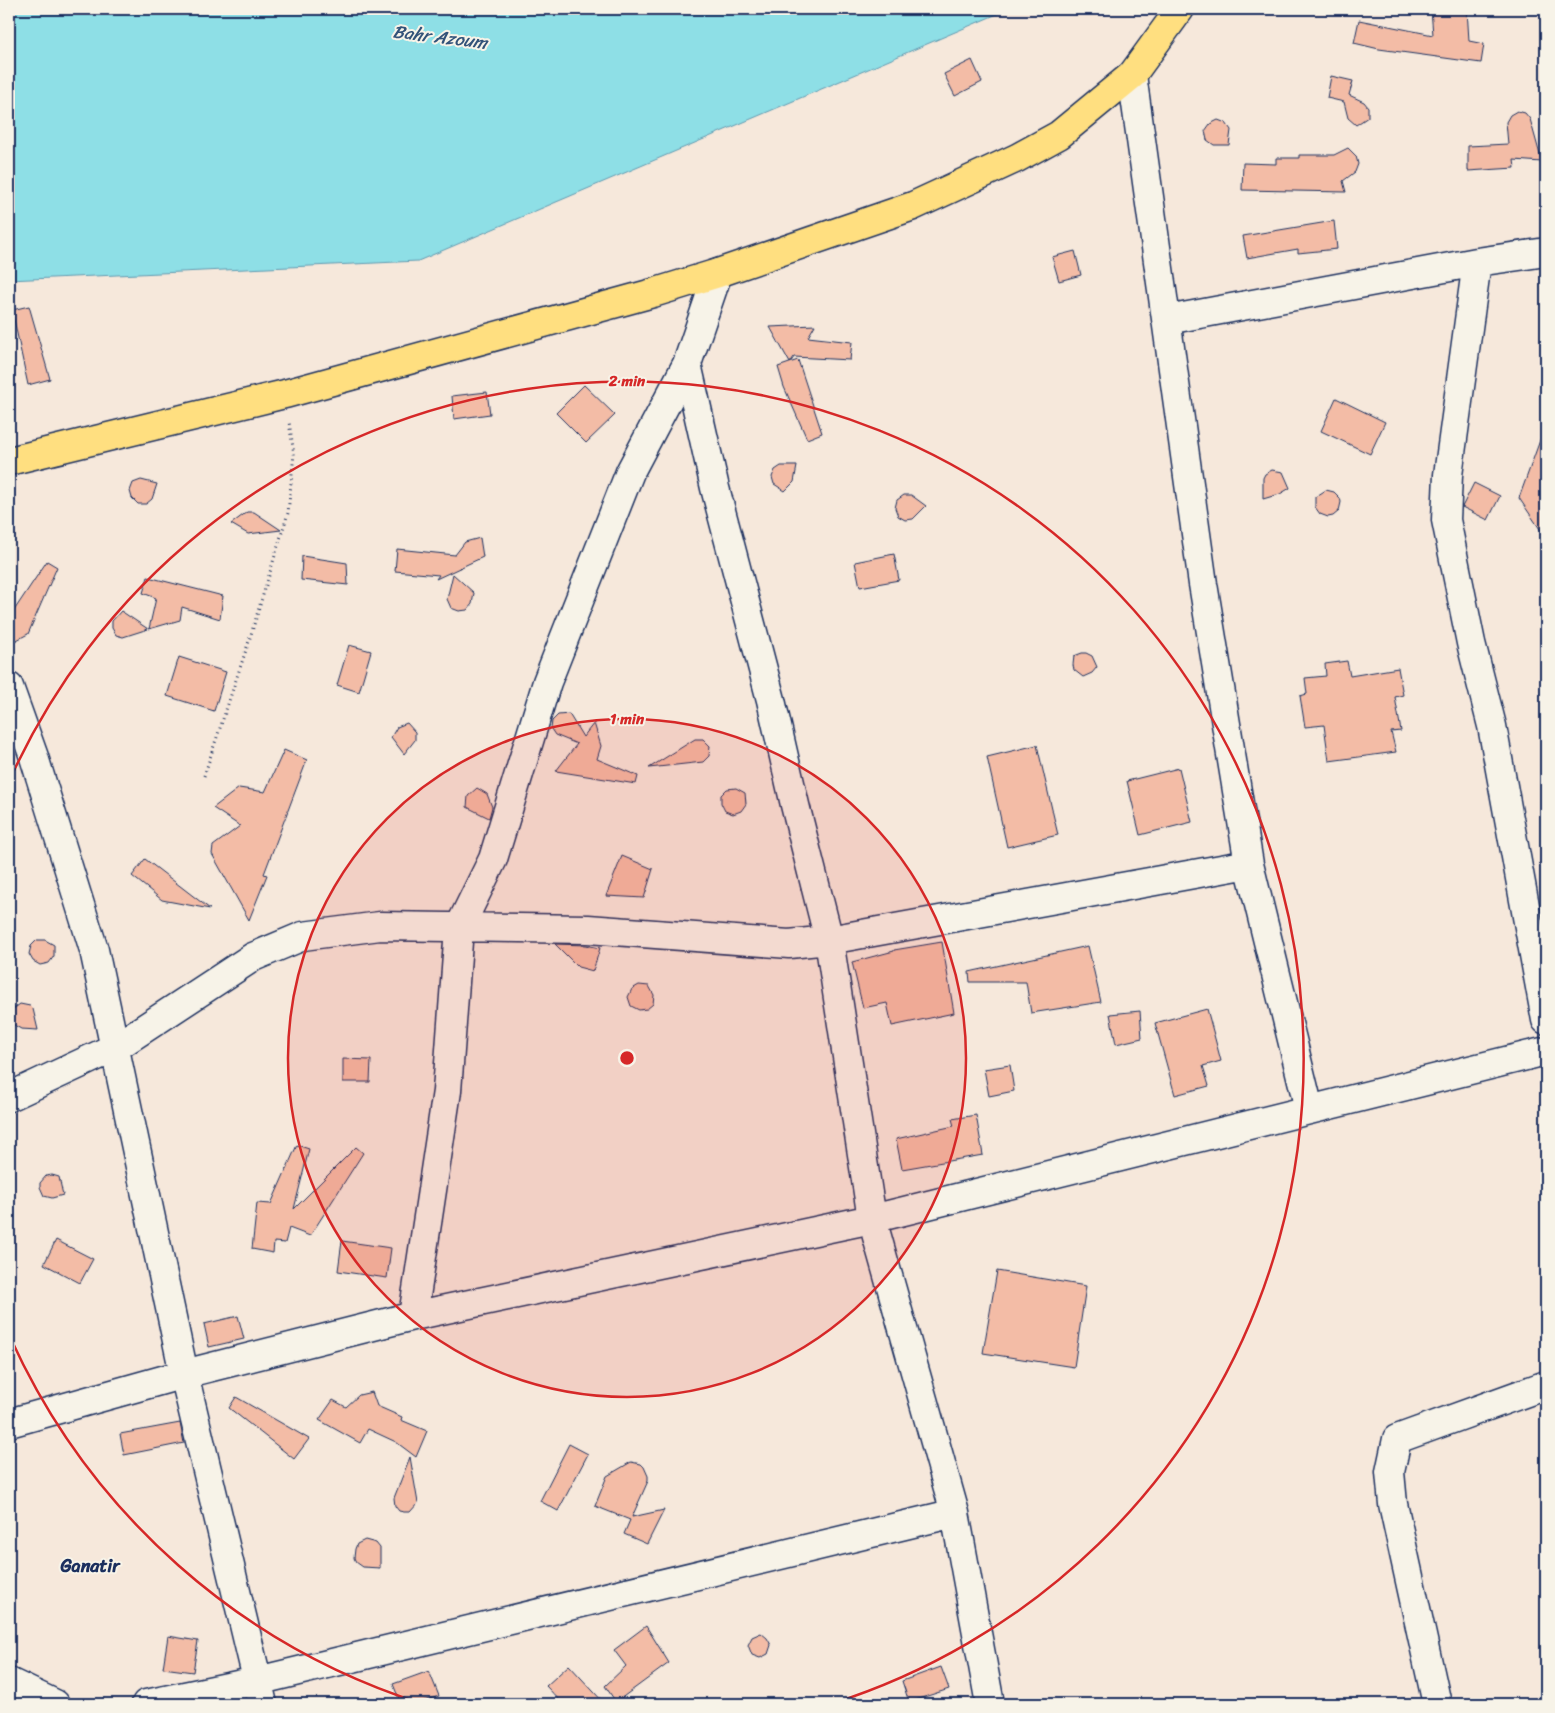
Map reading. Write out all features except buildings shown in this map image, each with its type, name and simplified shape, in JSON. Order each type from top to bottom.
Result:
[{"type":"main road","points":[[9,461],[285,394],[653,293],[718,273],[913,206],[1017,158],[1060,135],[1132,75],[1180,9]]},
{"type":"street","points":[[1132,75],[1204,584],[1249,864],[1308,1109]]},
{"type":"street","points":[[1167,320],[1477,262],[1546,252]]},
{"type":"street","points":[[1477,262],[1448,475],[1446,520],[1471,643],[1492,726],[1546,1020]]},
{"type":"street","points":[[413,1316],[447,1091],[459,928],[493,860],[547,682],[630,472],[687,364],[718,273]]},
{"type":"street","points":[[687,364],[715,488],[771,700],[829,940],[872,1219],[955,1513],[990,1704]]},
{"type":"street","points":[[9,687],[34,757],[94,950],[184,1374],[260,1693]]},
{"type":"street","points":[[9,1097],[116,1047],[253,957],[303,936],[380,926],[588,929],[790,944],[829,940],[1249,864]]},
{"type":"street","points":[[9,1423],[184,1374],[413,1316],[872,1219],[1546,1051]]},
{"type":"street","points":[[1437,1704],[1393,1504],[1390,1472],[1397,1439],[1546,1384]]},
{"type":"street","points":[[146,1704],[260,1693],[955,1513]]},
{"type":"street","points":[[9,1682],[55,1704]]},
{"type":"path","points":[[204,776],[249,642],[288,513],[294,454],[285,394]]},
{"type":"water","name":"Bahr Azoum","points":[[9,9],[1009,9],[418,261],[9,280]]},
{"type":"district","name":"Ganatir","points":[[90,1566]]}]
